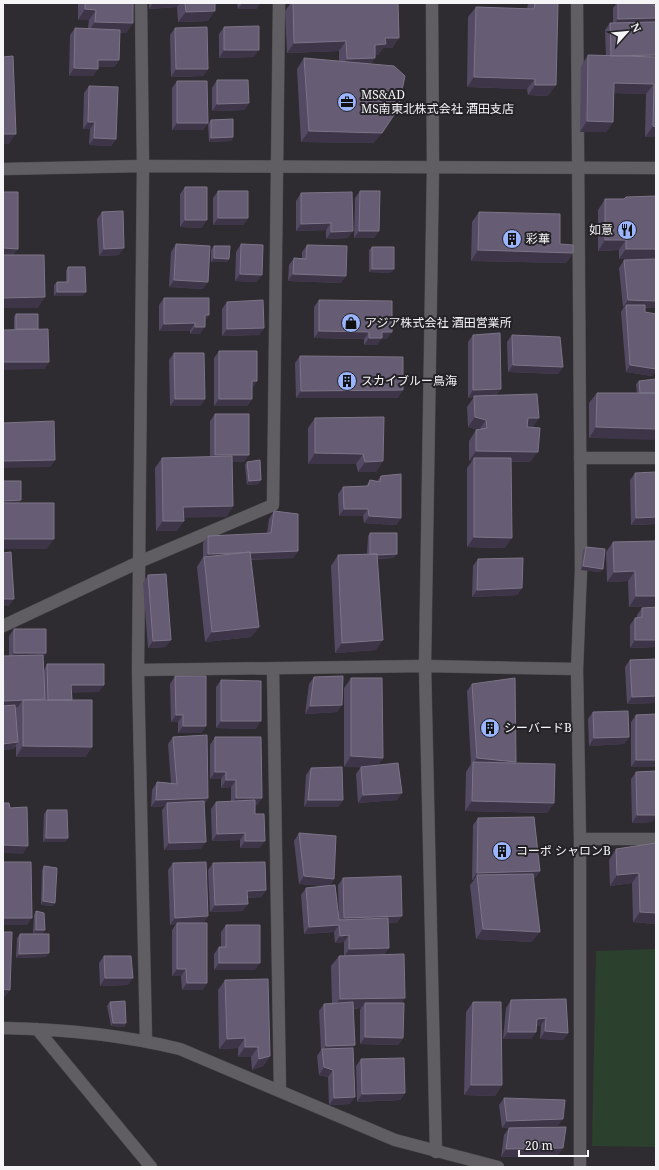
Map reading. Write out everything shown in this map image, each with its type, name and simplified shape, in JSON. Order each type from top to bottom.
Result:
[{"type":"street","points":[[141,3],[143,166],[138,670],[146,1040]]},
{"type":"street","points":[[3,626],[139,562],[273,505],[278,167],[278,3]]},
{"type":"street","points":[[432,3],[433,167],[426,666],[436,1152]]},
{"type":"street","points":[[577,3],[580,458],[580,570],[577,669],[580,839],[580,1167]]},
{"type":"street","points":[[3,169],[143,166],[578,169],[656,168]]},
{"type":"street","points":[[580,458],[656,458]]},
{"type":"street","points":[[138,670],[426,666],[577,669]]},
{"type":"street","points":[[273,669],[280,1091]]},
{"type":"street","points":[[580,839],[656,838]]},
{"type":"street","points":[[3,1028],[36,1029],[146,1040],[180,1049],[395,1140],[436,1152],[498,1167]]},
{"type":"street","points":[[36,1029],[151,1167]]},
{"type":"green space","points":[[656,949],[656,1147],[592,1146],[596,951]]},
{"type":"building","points":[[85,3],[133,3],[133,23],[95,22],[96,10],[85,9]]},
{"type":"building","points":[[185,3],[215,3],[215,11],[186,12]]},
{"type":"building","points":[[293,3],[398,3],[399,38],[385,38],[386,44],[375,45],[375,58],[347,59],[346,41],[294,43]]},
{"type":"building","points":[[535,3],[558,3],[556,85],[535,85],[535,79],[474,77],[476,7],[534,9]]},
{"type":"building","points":[[618,3],[654,3],[654,6],[656,6],[656,18],[618,19]]},
{"type":"building","points":[[656,22],[656,55],[611,56],[610,23]]},
{"type":"building","points":[[259,26],[259,50],[224,50],[224,27]]},
{"type":"building","points":[[207,27],[208,69],[176,69],[175,28]]},
{"type":"building","points":[[75,28],[120,30],[119,60],[98,60],[98,69],[74,68]]},
{"type":"building","points":[[588,55],[656,57],[656,127],[653,126],[654,84],[614,83],[613,122],[587,121]]},
{"type":"building","points":[[13,56],[16,134],[3,134],[3,57]]},
{"type":"building","name":"MS&AD MS南東北株式会社 酒田支店","points":[[304,58],[394,66],[405,76],[398,109],[382,133],[309,131]]},
{"type":"building","points":[[217,80],[248,80],[249,103],[217,104]]},
{"type":"building","points":[[177,81],[207,81],[208,123],[177,123]]},
{"type":"building","points":[[89,86],[118,87],[116,139],[94,138],[95,122],[88,122]]},
{"type":"building","points":[[233,119],[233,137],[211,138],[211,120]]},
{"type":"building","points":[[185,187],[207,187],[207,220],[185,220]]},
{"type":"building","points":[[218,191],[248,191],[248,218],[218,218]]},
{"type":"building","points":[[360,191],[380,191],[379,231],[359,231]]},
{"type":"building","points":[[3,192],[18,192],[18,249],[3,248]]},
{"type":"building","points":[[352,192],[353,231],[331,232],[331,223],[301,224],[301,193]]},
{"type":"building","name":"如意","points":[[656,196],[656,249],[626,249],[626,240],[605,240],[605,199]]},
{"type":"building","points":[[123,211],[124,248],[104,249],[102,212]]},
{"type":"building","name":"彩華","points":[[479,212],[560,214],[560,244],[573,245],[573,253],[478,250]]},
{"type":"building","points":[[176,244],[210,246],[208,282],[174,280]]},
{"type":"building","points":[[241,244],[263,245],[262,275],[240,274]]},
{"type":"building","points":[[307,245],[347,246],[346,276],[293,274],[294,258],[306,259]]},
{"type":"building","points":[[214,246],[230,246],[229,259],[214,258]]},
{"type":"building","points":[[372,247],[394,247],[394,269],[372,269]]},
{"type":"building","points":[[3,255],[44,255],[45,297],[3,298]]},
{"type":"building","points":[[656,259],[656,301],[628,300],[624,260]]},
{"type":"building","points":[[68,267],[85,267],[86,292],[57,292],[57,282],[68,282]]},
{"type":"building","points":[[164,298],[209,298],[209,315],[205,315],[205,327],[195,327],[195,323],[164,324]]},
{"type":"building","points":[[263,300],[264,328],[227,329],[227,302]]},
{"type":"building","name":"アジア株式会社 酒田営業所","points":[[319,300],[392,301],[392,332],[382,332],[382,338],[369,338],[369,332],[319,331]]},
{"type":"building","points":[[626,305],[645,305],[645,312],[656,314],[656,369],[630,365]]},
{"type":"building","points":[[16,314],[38,314],[38,329],[16,329]]},
{"type":"building","points":[[48,329],[49,362],[3,362],[3,330]]},
{"type":"building","points":[[500,333],[501,389],[473,390],[473,335]]},
{"type":"building","points":[[512,335],[560,337],[563,367],[513,365]]},
{"type":"building","points":[[219,351],[257,351],[257,381],[252,381],[252,399],[219,399]]},
{"type":"building","points":[[174,353],[204,353],[205,399],[175,399]]},
{"type":"building","name":"スカイブルー鳥海","points":[[300,356],[403,357],[403,390],[301,391]]},
{"type":"building","points":[[656,379],[656,393],[640,393],[639,381]]},
{"type":"building","points":[[597,393],[656,393],[656,429],[596,427]]},
{"type":"building","points":[[537,394],[539,418],[528,418],[527,427],[540,428],[538,452],[476,451],[476,430],[487,428],[486,420],[475,417],[474,396]]},
{"type":"building","points":[[215,414],[249,414],[249,455],[215,455]]},
{"type":"building","points":[[384,417],[383,461],[365,462],[363,454],[315,453],[315,418]]},
{"type":"building","points":[[54,421],[55,460],[3,461],[3,423]]},
{"type":"building","points":[[232,456],[233,506],[183,507],[184,521],[163,521],[162,458]]},
{"type":"building","points":[[474,458],[511,458],[512,538],[474,537]]},
{"type":"building","points":[[260,460],[261,480],[249,481],[247,462]]},
{"type":"building","points":[[656,472],[656,517],[636,518],[635,473]]},
{"type":"building","points":[[401,474],[401,518],[369,516],[368,509],[344,509],[343,487],[368,486],[370,480],[380,482],[381,476]]},
{"type":"building","points":[[3,481],[21,481],[21,500],[3,501]]},
{"type":"building","points":[[3,503],[54,503],[54,539],[3,539]]},
{"type":"building","points":[[274,511],[298,514],[298,551],[208,554],[208,536],[271,533]]},
{"type":"building","points":[[370,533],[397,533],[397,554],[370,554]]},
{"type":"building","points":[[656,541],[656,596],[636,596],[635,571],[614,572],[613,542]]},
{"type":"building","points":[[586,547],[605,549],[603,569],[583,566]]},
{"type":"building","points":[[11,552],[14,599],[3,599],[3,553]]},
{"type":"building","points":[[250,552],[259,627],[212,632],[204,557]]},
{"type":"building","points":[[377,554],[383,640],[342,643],[338,555]]},
{"type":"building","points":[[523,558],[522,588],[477,590],[478,559]]},
{"type":"building","points":[[166,574],[171,640],[153,641],[148,575]]},
{"type":"building","points":[[656,607],[656,640],[635,640],[635,618],[642,617],[642,608]]},
{"type":"building","points":[[14,629],[46,629],[46,653],[14,653]]},
{"type":"building","points":[[43,655],[45,699],[4,701],[3,656]]},
{"type":"building","points":[[656,659],[656,696],[632,697],[630,660]]},
{"type":"building","points":[[47,664],[104,664],[104,685],[71,685],[72,700],[48,700]]},
{"type":"building","points":[[175,676],[206,676],[206,726],[183,726],[183,715],[176,715]]},
{"type":"building","points":[[343,676],[342,705],[310,706],[314,677]]},
{"type":"building","points":[[351,678],[382,678],[383,758],[351,756]]},
{"type":"building","name":"シーバードB","points":[[515,678],[516,762],[477,758],[472,684]]},
{"type":"building","points":[[221,680],[261,681],[261,721],[221,721]]},
{"type":"building","points":[[23,700],[92,700],[92,747],[23,746]]},
{"type":"building","points":[[15,705],[18,742],[3,744],[3,706]]},
{"type":"building","points":[[628,711],[629,737],[594,738],[593,712]]},
{"type":"building","points":[[656,714],[656,760],[636,760],[636,715]]},
{"type":"building","points":[[207,735],[208,798],[156,800],[157,782],[177,784],[173,737]]},
{"type":"building","points":[[215,737],[261,737],[262,798],[236,798],[236,780],[226,780],[226,772],[215,772]]},
{"type":"building","points":[[473,762],[555,764],[554,803],[472,801]]},
{"type":"building","points":[[398,763],[402,793],[363,795],[361,767]]},
{"type":"building","points":[[342,767],[343,800],[308,800],[311,768]]},
{"type":"building","points":[[656,771],[656,815],[637,815],[636,772]]},
{"type":"building","points":[[255,800],[255,814],[264,814],[265,841],[245,841],[245,833],[217,834],[216,802]]},
{"type":"building","points":[[204,801],[206,842],[169,843],[167,803]]},
{"type":"building","points":[[3,803],[9,803],[10,808],[27,807],[28,846],[4,845]]},
{"type":"building","points":[[47,810],[67,810],[68,838],[46,838]]},
{"type":"building","name":"コーポ シャロンB","points":[[534,817],[540,871],[477,873],[478,818]]},
{"type":"building","points":[[299,833],[336,836],[334,879],[304,876]]},
{"type":"building","points":[[656,843],[656,913],[640,912],[639,873],[617,875],[616,849]]},
{"type":"building","points":[[3,862],[31,862],[32,918],[3,918]]},
{"type":"building","points":[[206,862],[208,916],[175,918],[173,863]]},
{"type":"building","points":[[265,862],[266,890],[247,891],[248,904],[215,905],[213,863]]},
{"type":"building","points":[[44,866],[57,868],[55,903],[43,901]]},
{"type":"building","points":[[533,874],[540,932],[483,929],[477,875]]},
{"type":"building","points":[[401,876],[402,916],[344,918],[343,878]]},
{"type":"building","points":[[335,885],[339,920],[388,918],[389,948],[349,949],[349,935],[340,936],[339,925],[309,927],[306,888]]},
{"type":"building","points":[[36,911],[44,913],[45,930],[36,930]]},
{"type":"building","points":[[177,923],[207,923],[207,983],[187,983],[186,969],[177,969]]},
{"type":"building","points":[[226,925],[260,925],[260,963],[219,963],[219,947],[226,947]]},
{"type":"building","points":[[3,932],[12,932],[10,990],[3,989]]},
{"type":"building","points":[[20,934],[49,934],[49,953],[19,954]]},
{"type":"building","points":[[404,954],[405,998],[340,999],[339,956]]},
{"type":"building","points":[[104,956],[131,956],[133,978],[105,978]]},
{"type":"building","points":[[268,979],[270,1056],[259,1059],[258,1047],[245,1047],[245,1038],[227,1039],[225,980]]},
{"type":"building","points":[[566,999],[568,1033],[545,1031],[546,1018],[537,1019],[536,1032],[508,1032],[511,1000]]},
{"type":"building","points":[[125,1001],[126,1023],[113,1023],[110,1002]]},
{"type":"building","points":[[353,1002],[355,1045],[326,1046],[324,1004]]},
{"type":"building","points":[[473,1002],[501,1002],[502,1085],[471,1085]]},
{"type":"building","points":[[365,1003],[404,1003],[403,1038],[365,1037]]},
{"type":"building","points":[[353,1048],[355,1097],[334,1098],[333,1070],[324,1067],[322,1049]]},
{"type":"building","points":[[404,1058],[405,1093],[362,1094],[361,1059]]},
{"type":"building","points":[[504,1098],[565,1100],[563,1119],[507,1121]]},
{"type":"building","points":[[566,1127],[563,1148],[506,1149],[509,1128]]},
{"type":"place","name":"MS&AD MS南東北株式会社 酒田支店","points":[[347,102]]},
{"type":"place","name":"如意","points":[[627,230]]},
{"type":"place","name":"彩華","points":[[512,239]]},
{"type":"place","name":"アジア株式会社 酒田営業所","points":[[351,323]]},
{"type":"place","name":"スカイブルー鳥海","points":[[347,381]]},
{"type":"place","name":"シーバードB","points":[[490,728]]},
{"type":"place","name":"コーポ シャロンB","points":[[502,851]]}]
